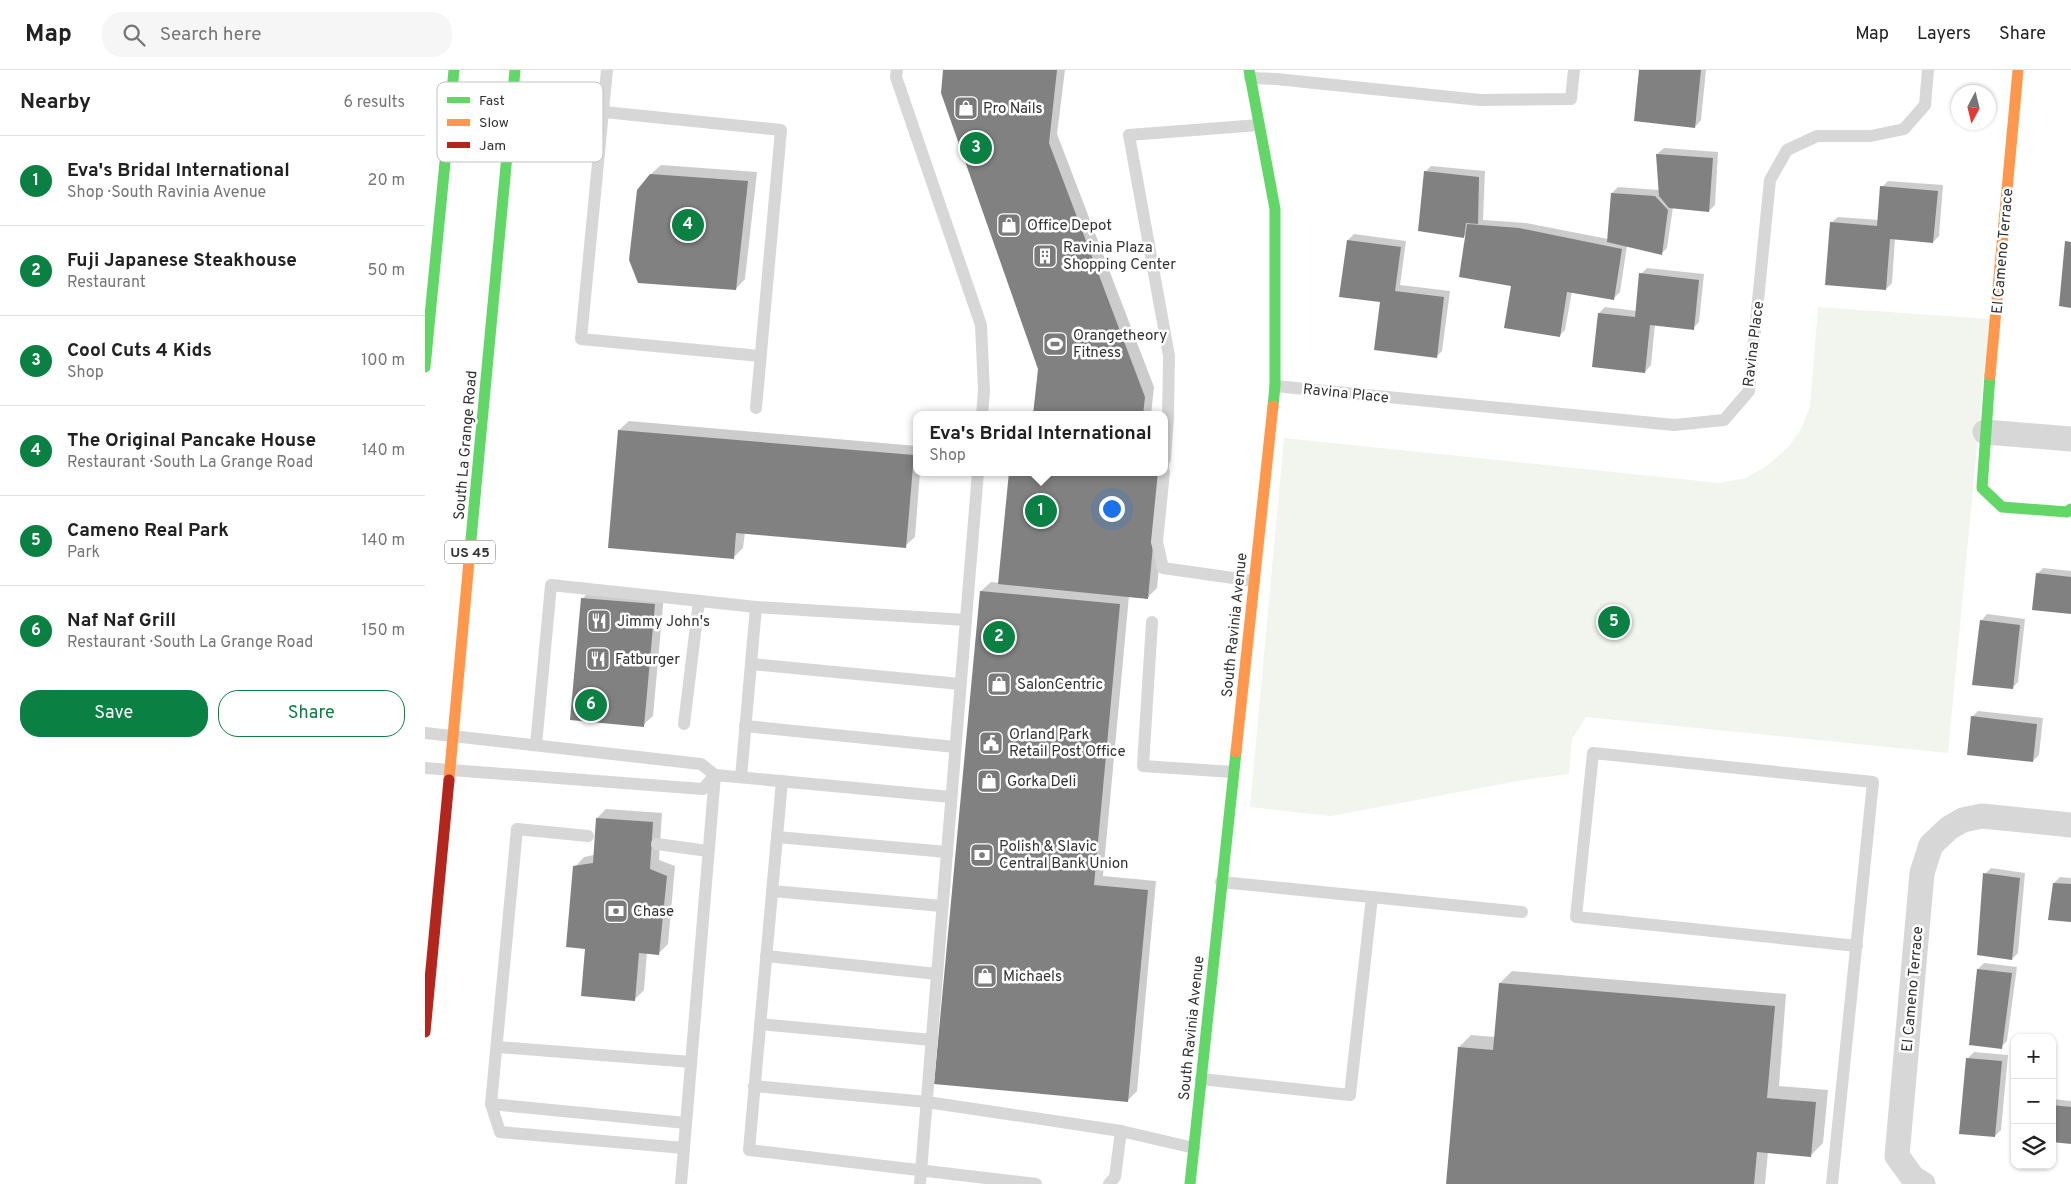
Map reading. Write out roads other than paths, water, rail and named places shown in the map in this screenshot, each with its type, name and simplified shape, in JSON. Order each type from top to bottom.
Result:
[{"type":"main road","name":"El Cameno Terrace","points":[[2019,70],[1985,432],[1982,488],[2001,507],[2067,512],[2071,509]]},
{"type":"main road","name":"South Ravinia Avenue","points":[[1190,1184],[1275,386],[1275,209],[1249,74]]},
{"type":"main road","points":[[425,367],[445,162]]},
{"type":"main road","name":"South La Grange Road","points":[[425,1032],[506,162]]},
{"type":"street","points":[[1985,432],[2071,439]]},
{"type":"street","name":"El Cameno Terrace","points":[[1923,1184],[1913,1178],[1897,1156],[1922,873],[1931,845],[1949,828],[1963,820],[1982,816],[2071,825]]},
{"type":"lane","points":[[603,122],[607,70]]},
{"type":"lane","points":[[897,70],[896,77],[981,325],[984,391],[982,411]]},
{"type":"lane","points":[[1249,74],[1277,79],[1480,100],[1571,99],[1574,70]]},
{"type":"lane","name":"Ravina Place","points":[[1275,386],[1674,425],[1723,420],[1749,391],[1771,180],[1787,150],[1817,136],[1871,136],[1904,129],[1925,105],[1928,70]]},
{"type":"lane","points":[[604,112],[781,130],[756,408]]},
{"type":"lane","points":[[1168,417],[1169,356],[1129,136],[1259,125]]},
{"type":"lane","points":[[599,162],[581,339],[760,356]]},
{"type":"lane","points":[[920,1184],[978,476]]},
{"type":"lane","points":[[1163,476],[1157,542],[1163,568],[1254,581]]},
{"type":"lane","points":[[535,744],[551,585],[756,607],[966,620]]},
{"type":"lane","points":[[684,724],[699,600]]},
{"type":"lane","points":[[741,777],[756,607]]},
{"type":"lane","points":[[1152,622],[1143,766],[1233,772]]},
{"type":"lane","points":[[751,664],[960,684]]},
{"type":"lane","points":[[745,726],[955,747]]},
{"type":"lane","points":[[425,733],[701,764],[715,775],[951,797]]},
{"type":"lane","points":[[1832,1184],[1857,946],[1873,782],[1593,753],[1576,917],[1857,946]]},
{"type":"lane","points":[[425,768],[703,789],[715,775]]},
{"type":"lane","points":[[681,1184],[715,775]]},
{"type":"lane","points":[[782,781],[749,1150],[1036,1184]]},
{"type":"lane","points":[[588,836],[517,829],[491,1104],[500,1132],[684,1148]]},
{"type":"lane","points":[[777,837],[947,852]]},
{"type":"lane","points":[[657,844],[708,851]]},
{"type":"lane","points":[[1221,882],[1522,912]]},
{"type":"lane","points":[[772,891],[943,906]]},
{"type":"lane","points":[[1201,1078],[1350,1095],[1372,897]]},
{"type":"lane","points":[[766,956],[937,974]]},
{"type":"lane","points":[[760,1024],[932,1040]]},
{"type":"lane","points":[[497,1047],[691,1062]]},
{"type":"lane","points":[[755,1086],[927,1102],[1121,1131],[1194,1148]]},
{"type":"lane","points":[[491,1104],[686,1123]]},
{"type":"lane","points":[[1109,1184],[1115,1177],[1121,1131]]},
{"type":"place","name":"Pro Nails","points":[[966,108]]},
{"type":"place","name":"Cool Cuts 4 Kids","points":[[976,148]]},
{"type":"place","name":"The Original Pancake House","points":[[688,225]]},
{"type":"place","name":"Office Depot","points":[[1009,225]]},
{"type":"place","name":"Ravinia Plaza Shopping Center","points":[[1045,256]]},
{"type":"place","name":"Orangetheory Fitness","points":[[1055,344]]},
{"type":"place","name":"Eva's Bridal International","points":[[1041,511]]},
{"type":"place","name":"Jimmy John's","points":[[599,621]]},
{"type":"place","name":"Cameno Real Park","points":[[1614,622]]},
{"type":"place","name":"Fuji Japanese Steakhouse","points":[[999,637]]},
{"type":"place","name":"Fatburger","points":[[598,659]]},
{"type":"place","name":"SalonCentric","points":[[999,684]]},
{"type":"place","name":"Naf Naf Grill","points":[[591,705]]},
{"type":"place","name":"Orland Park Retail Post Office","points":[[991,743]]},
{"type":"place","name":"Gorka Deli","points":[[989,781]]},
{"type":"place","name":"Polish & Slavic Central Bank Union","points":[[982,855]]},
{"type":"place","name":"Chase","points":[[616,911]]},
{"type":"place","name":"Michaels","points":[[985,976]]}]
